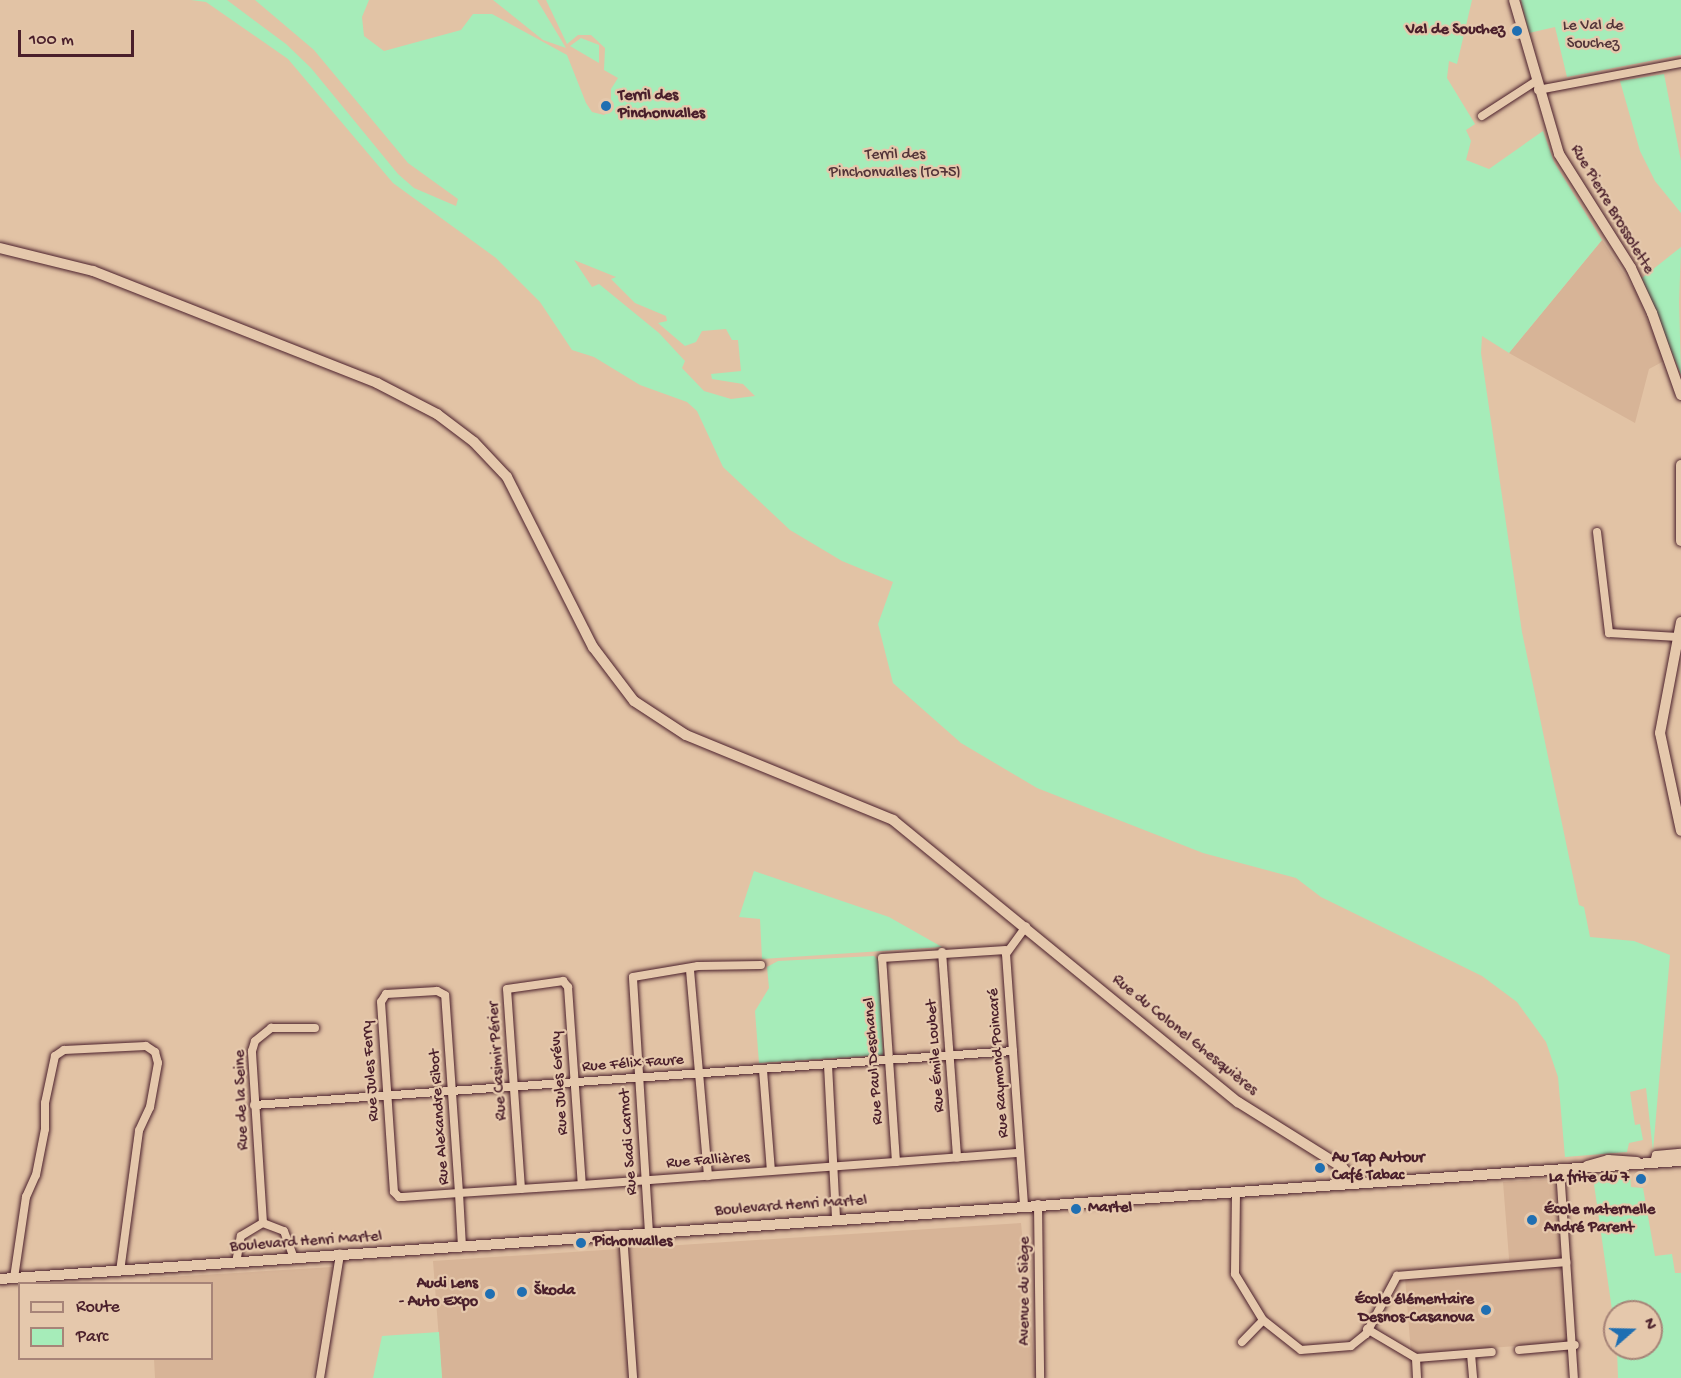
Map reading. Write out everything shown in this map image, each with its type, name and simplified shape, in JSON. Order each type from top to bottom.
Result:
[{"type":"street","name":"Rue Pierre Brossolette","points":[[1514,0],[1553,141],[1567,171],[1631,268],[1652,313],[1681,395]]},
{"type":"street","points":[[1482,116],[1537,85],[1681,63]]},
{"type":"street","name":"Rue du Colonel Ghesquières","points":[[0,248],[81,267],[377,383],[437,414],[474,442],[507,477],[593,647],[634,700],[686,735],[893,820],[1026,926],[1238,1102],[1342,1167],[1355,1183]]},
{"type":"street","points":[[1681,465],[1681,541]]},
{"type":"street","points":[[1597,532],[1609,633],[1678,637]]},
{"type":"street","points":[[1681,622],[1660,733],[1681,831]]},
{"type":"street","points":[[942,952],[1006,950],[1026,926]]},
{"type":"street","name":"Rue Raymond Poincaré","points":[[1006,950],[1024,1205]]},
{"type":"street","name":"Rue Paul Deschanel","points":[[896,1162],[882,958],[942,952]]},
{"type":"street","name":"Rue Émile Loubet","points":[[942,952],[957,1157]]},
{"type":"street","points":[[708,1176],[701,1074],[690,970],[698,966],[760,965]]},
{"type":"street","name":"Rue Sadi Carnot","points":[[649,1233],[633,977],[690,970]]},
{"type":"street","name":"Rue Jules Grévy","points":[[563,981],[568,987],[582,1185]]},
{"type":"street","name":"Rue Casimir Périer","points":[[522,1189],[507,989],[563,981]]},
{"type":"street","name":"Rue Alexandre Ribot","points":[[437,991],[446,995],[462,1247]]},
{"type":"street","name":"Rue Jules Ferry","points":[[399,1197],[394,1191],[382,998],[437,991]]},
{"type":"street","name":"Rue de la Seine","points":[[263,1223],[254,1105],[255,1041],[271,1028],[315,1028]]},
{"type":"street","points":[[14,1278],[26,1197],[36,1175],[45,1129],[45,1103],[55,1056],[64,1050],[146,1046],[155,1052],[158,1063],[150,1107],[139,1131],[120,1271]]},
{"type":"street","name":"Rue Félix Faure","points":[[254,1105],[1013,1051]]},
{"type":"street","points":[[828,1065],[836,1219]]},
{"type":"street","points":[[763,1070],[771,1171]]},
{"type":"street","name":"Rue Fallières","points":[[399,1197],[1020,1153]]},
{"type":"street","points":[[1649,1163],[1656,1155],[1681,1153]]},
{"type":"street","name":"Boulevard Henri Martel","points":[[0,1279],[1038,1204],[1560,1169],[1584,1167],[1608,1160],[1649,1163],[1681,1161]]},
{"type":"street","points":[[1560,1169],[1566,1262],[1575,1346],[1574,1378]]},
{"type":"street","points":[[1236,1192],[1235,1274],[1263,1320],[1301,1350],[1351,1346],[1367,1329],[1397,1276],[1566,1262]]},
{"type":"street","name":"Avenue du Siège","points":[[1038,1204],[1040,1378]]},
{"type":"street","points":[[236,1263],[241,1236],[263,1223],[284,1232],[294,1258]]},
{"type":"street","points":[[623,1234],[633,1378]]},
{"type":"street","points":[[321,1378],[340,1254]]},
{"type":"street","points":[[1242,1342],[1263,1320]]},
{"type":"street","points":[[1367,1329],[1416,1358],[1492,1352]]},
{"type":"street","points":[[1519,1350],[1575,1346]]},
{"type":"street","points":[[1471,1354],[1473,1378]]},
{"type":"street","points":[[1416,1358],[1417,1378]]},
{"type":"shaded area","points":[[1602,240],[1636,292],[1664,361],[1649,369],[1635,423],[1509,353]]},
{"type":"shaded area","name":"École élémentaire Desnos-Casanova","points":[[1555,1179],[1567,1342],[1411,1354],[1405,1277],[1510,1271],[1503,1182]]},
{"type":"shaded area","points":[[1021,1223],[1036,1378],[442,1378],[433,1261]]},
{"type":"shaded area","points":[[333,1267],[312,1378],[155,1378],[154,1360],[213,1360],[213,1282],[150,1282],[150,1278]]},
{"type":"green space","name":"Terril des Pinchonvalles (T075)","points":[[191,0],[227,0],[286,44],[311,68],[398,174],[414,188],[456,206],[458,199],[408,163],[314,50],[255,0],[369,0],[362,17],[364,36],[384,51],[461,30],[473,14],[492,14],[567,55],[586,103],[592,112],[604,115],[611,108],[611,89],[618,78],[604,70],[605,48],[591,35],[578,35],[567,44],[546,0],[1472,0],[1457,64],[1449,61],[1447,78],[1475,124],[1466,130],[1471,141],[1466,160],[1489,169],[1543,131],[1554,162],[1602,240],[1509,353],[1482,336],[1481,353],[1522,632],[1579,905],[1584,907],[1590,937],[1634,941],[1670,955],[1653,1151],[1646,1088],[1630,1092],[1635,1125],[1640,1124],[1643,1140],[1629,1143],[1627,1152],[1565,1157],[1558,1077],[1546,1042],[1517,1002],[1482,976],[1321,897],[1296,878],[1203,853],[1037,788],[961,743],[893,683],[878,624],[893,582],[842,561],[790,530],[723,467],[697,411],[687,402],[640,385],[594,357],[572,350],[540,302],[496,258],[393,183],[288,59],[206,2]],"holes":[[[574,260],[616,277],[611,279],[635,303],[666,316],[667,321],[658,323],[685,346],[696,342],[702,331],[726,329],[732,340],[738,340],[741,371],[711,374],[712,379],[743,384],[755,396],[731,399],[704,391],[682,368],[685,361],[659,333],[599,284],[592,287]]]},
{"type":"green space","points":[[493,0],[537,0],[566,48],[543,40]]},
{"type":"green space","name":"Le Val de Souchez","points":[[1521,0],[1681,0],[1681,55],[1567,77],[1555,27],[1529,33]]},
{"type":"green space","points":[[581,38],[599,45],[599,63],[570,46]]},
{"type":"green space","points":[[1664,74],[1681,161],[1681,213],[1655,181],[1640,151],[1620,81]]},
{"type":"green space","points":[[1681,247],[1679,302],[1681,375],[1642,278]]},
{"type":"green space","points":[[754,871],[889,917],[942,947],[762,959],[760,919],[739,917]]},
{"type":"green space","points":[[874,956],[878,960],[883,1055],[759,1063],[755,1011],[769,988],[767,967],[778,961]]},
{"type":"green space","points":[[1630,1174],[1631,1187],[1643,1188],[1655,1256],[1672,1254],[1675,1273],[1681,1273],[1681,1378],[1618,1378],[1617,1360],[1663,1360],[1663,1300],[1611,1300],[1593,1177]]},
{"type":"green space","points":[[439,1332],[442,1378],[373,1378],[382,1336]]},
{"type":"place","name":"Val de Souchez","points":[[1517,31]]},
{"type":"place","name":"Terril des Pinchonvalles","points":[[606,106]]},
{"type":"place","name":"Au Tap Autour Café Tabac","points":[[1320,1168]]},
{"type":"place","name":"La frite du 7","points":[[1641,1179]]},
{"type":"place","name":"Martel","points":[[1076,1209]]},
{"type":"place","name":"École maternelle André Parent","points":[[1532,1220]]},
{"type":"place","name":"Pichonvalles","points":[[581,1243]]},
{"type":"place","name":"Škoda","points":[[522,1292]]},
{"type":"place","name":"Audi Lens - Auto Expo","points":[[490,1294]]},
{"type":"place","name":"École élémentaire Desnos-Casanova","points":[[1486,1310]]}]
